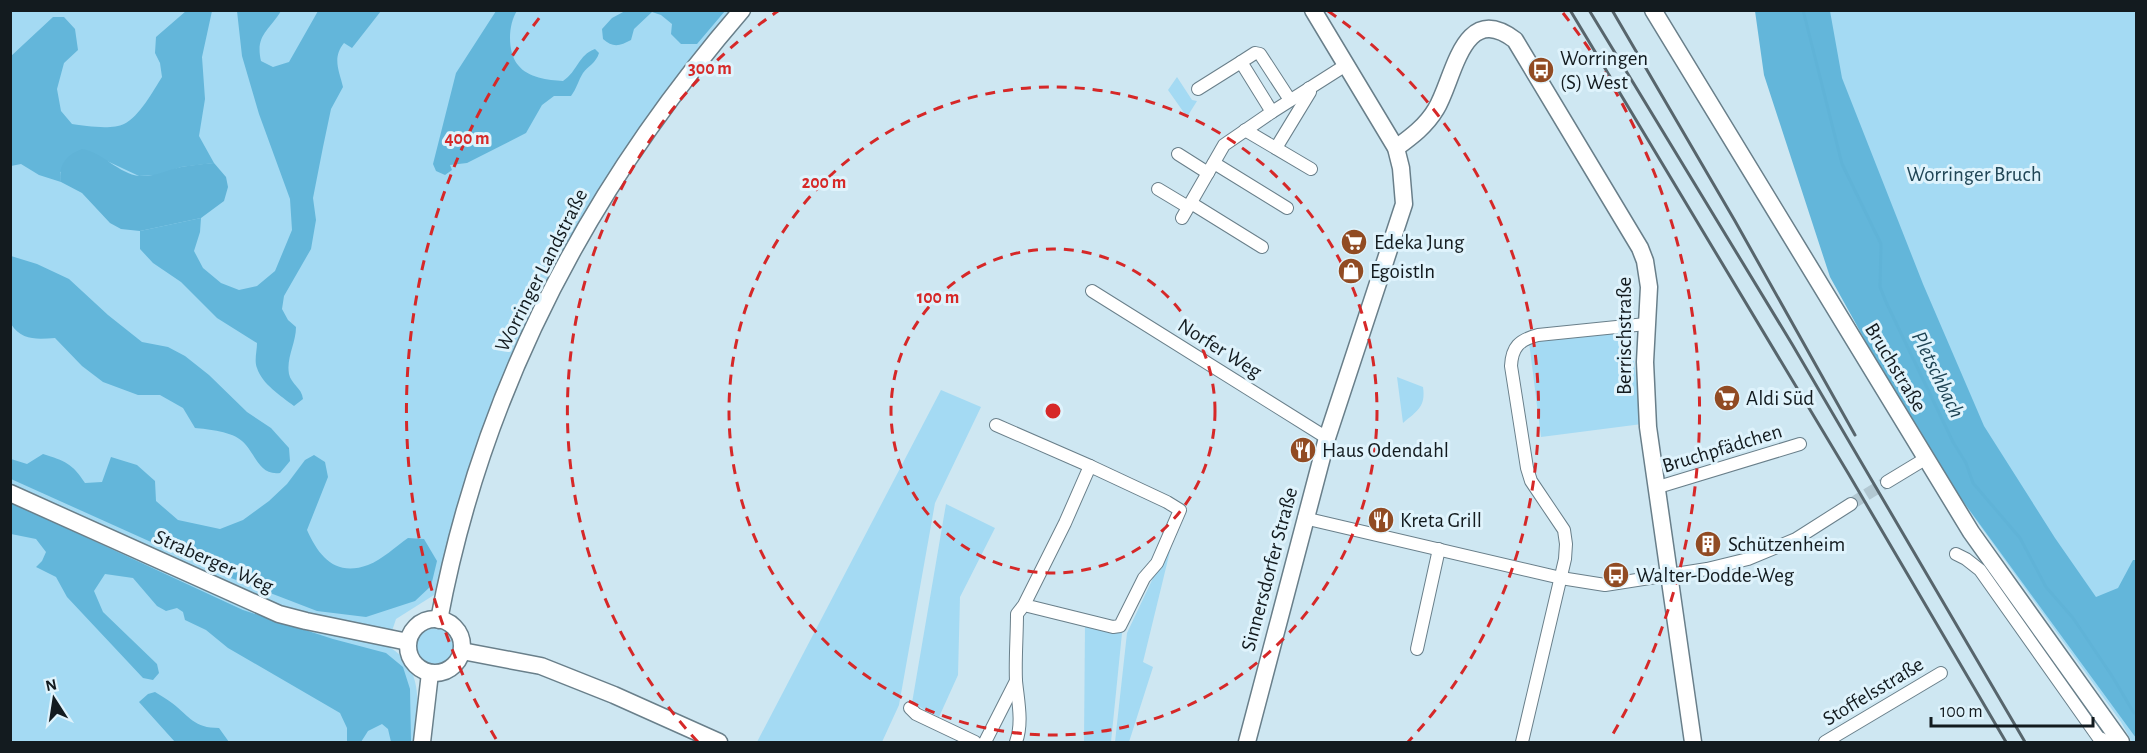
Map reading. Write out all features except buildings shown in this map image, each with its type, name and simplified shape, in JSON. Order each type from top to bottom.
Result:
[{"type":"main road","name":"Worringer Landstraße","points":[[440,620],[459,532],[482,458],[522,352],[541,310],[586,225],[641,139],[673,94],[742,10]]},
{"type":"main road","name":"Sinnersdorfer Straße","points":[[1247,742],[1327,438],[1404,204],[1401,168],[1396,148],[1313,10]]},
{"type":"main road","name":"Bruchstraße","points":[[1653,10],[1971,532],[2119,739]]},
{"type":"main road","name":"Berrischstraße","points":[[1396,148],[1426,124],[1436,110],[1465,41],[1482,30],[1497,30],[1509,36],[1519,47],[1640,248],[1645,261],[1648,287],[1645,362],[1648,427],[1693,742]]},
{"type":"main road","name":"Straberger Weg","points":[[10,493],[279,614],[408,642]]},
{"type":"main road","points":[[429,620],[440,620],[454,627],[462,643],[462,651],[459,659],[447,671],[430,673],[415,665],[408,650],[408,642],[412,632],[419,624],[429,620]]},
{"type":"main road","points":[[462,651],[541,666],[614,695],[719,742]]},
{"type":"main road","points":[[422,742],[430,673]]},
{"type":"street","points":[[1198,89],[1255,53],[1260,54],[1290,100]]},
{"type":"street","points":[[1241,62],[1272,112]]},
{"type":"street","points":[[1187,209],[1224,145],[1346,65]]},
{"type":"street","points":[[1276,148],[1310,93],[1310,88]]},
{"type":"street","points":[[1245,130],[1311,169]]},
{"type":"street","points":[[1178,154],[1211,168],[1287,208]]},
{"type":"street","points":[[1158,189],[1187,209],[1262,247]]},
{"type":"street","name":"Norfer Weg","points":[[1092,291],[1327,438]]},
{"type":"street","points":[[1522,742],[1561,578],[1566,544],[1564,530],[1531,481],[1527,468],[1511,366],[1512,353],[1517,344],[1525,338],[1538,335],[1646,324]]},
{"type":"street","points":[[996,425],[1090,466],[1180,510],[1157,562],[1144,578],[1120,626],[1113,627],[1024,605]]},
{"type":"street","name":"Bruchpfädchen","points":[[1655,488],[1800,444]]},
{"type":"street","points":[[1887,482],[1925,459]]},
{"type":"street","points":[[1016,742],[1019,732],[1019,696],[1016,681],[1017,614],[1024,605],[1065,523],[1090,466]]},
{"type":"street","points":[[1305,518],[1561,578],[1605,585],[1717,567],[1774,549],[1796,539],[1851,504]]},
{"type":"street","points":[[1417,649],[1439,549]]},
{"type":"street","name":"Bruchstraße","points":[[1956,554],[1980,570],[2098,737],[2108,742],[2119,739]]},
{"type":"street","name":"Stoffelsstraße","points":[[1825,742],[1941,673]]},
{"type":"street","points":[[985,742],[1016,681]]},
{"type":"street","points":[[910,708],[916,714],[975,742]]},
{"type":"green space","points":[[10,11],[733,11],[666,92],[575,229],[532,315],[434,595],[396,619],[387,646],[408,664],[413,676],[417,701],[415,742],[11,742]]},
{"type":"green space","name":"Worringer Bruch","points":[[1765,11],[2136,11],[2136,742],[2132,742],[2121,722],[1927,452],[1867,348],[1851,312]]},
{"type":"green space","points":[[1177,77],[1192,100],[1197,101],[1187,117],[1168,90]]},
{"type":"green space","points":[[1630,329],[1642,424],[1541,437],[1529,342]]},
{"type":"green space","points":[[1397,377],[1423,387],[1424,394],[1422,404],[1403,423]]},
{"type":"green space","points":[[941,390],[981,407],[935,503],[899,705],[882,742],[757,742]]},
{"type":"green space","points":[[946,504],[995,528],[960,597],[958,675],[939,717],[912,703]]},
{"type":"green space","points":[[1170,542],[1172,543],[1143,662],[1153,667],[1129,742],[1115,742],[1127,633]]},
{"type":"green space","points":[[1085,624],[1122,633],[1111,742],[1084,742]]},
{"type":"green space","points":[[435,628],[449,633],[454,647],[449,661],[435,666],[421,661],[416,647],[421,633]]},
{"type":"shaded area","points":[[186,11],[212,11],[202,57],[205,99],[199,136],[214,163],[181,167],[159,175],[139,176],[107,161],[60,172],[61,182],[39,175],[21,164],[11,166],[10,57],[53,17],[64,17],[75,29],[78,50],[64,63],[57,89],[61,111],[72,124],[106,127],[119,126],[130,121],[145,103],[162,77],[160,63],[155,53],[156,37]]},
{"type":"shaded area","points":[[237,11],[281,11],[264,34],[260,45],[261,61],[273,67],[289,62],[318,11],[381,11],[352,48],[344,43],[340,48],[337,59],[343,87],[331,109],[323,147],[313,198],[316,220],[311,249],[284,296],[282,309],[288,320],[296,327],[288,368],[289,374],[303,399],[294,406],[272,389],[259,374],[256,362],[257,343],[217,318],[181,282],[153,263],[140,249],[140,231],[201,218],[200,232],[194,251],[203,268],[221,283],[239,290],[257,286],[275,271],[292,230],[290,199],[259,114],[242,56]]},
{"type":"shaded area","points":[[496,11],[517,11],[510,30],[510,46],[518,65],[533,76],[563,81],[585,55],[595,49],[599,53],[583,73],[571,96],[554,96],[542,105],[526,133],[467,163],[450,165],[452,170],[445,175],[436,171],[433,164],[456,73]]},
{"type":"shaded area","points":[[625,11],[725,11],[697,44],[681,44],[671,34],[672,24],[661,15],[652,12],[634,29],[631,40],[620,45],[610,44],[603,39],[602,29],[612,18]]},
{"type":"shaded area","name":"Worringer Bruch","points":[[1755,11],[1830,11],[1842,78],[1923,284],[1984,426],[2055,538],[2096,597],[2118,588],[2133,560],[2136,560],[2136,738],[1927,452],[1830,277],[1764,75]]},
{"type":"shaded area","points":[[82,149],[140,176],[214,163],[226,177],[228,187],[224,201],[201,218],[140,231],[121,229],[110,223],[82,193],[61,182],[60,176],[64,161]]},
{"type":"shaded area","points":[[11,256],[37,264],[69,279],[142,342],[168,347],[185,356],[209,375],[247,412],[271,428],[289,448],[290,461],[280,473],[267,471],[258,463],[247,446],[233,435],[195,428],[183,408],[160,395],[138,395],[103,382],[82,366],[55,338],[36,338],[20,334],[11,324]]},
{"type":"shaded area","points":[[43,454],[67,464],[85,483],[102,482],[111,457],[137,465],[155,481],[156,501],[178,520],[220,529],[243,520],[269,501],[287,484],[305,460],[314,455],[325,462],[328,477],[307,530],[323,556],[338,566],[357,568],[378,560],[408,538],[424,539],[437,561],[431,586],[415,601],[366,617],[317,611],[231,578],[11,479],[11,459],[27,464]]},
{"type":"shaded area","points":[[10,502],[243,610],[333,639],[386,653],[403,667],[410,689],[411,742],[391,742],[388,729],[382,724],[368,731],[361,742],[347,742],[347,728],[340,713],[228,648],[206,630],[185,620],[183,612],[177,608],[166,611],[157,606],[133,578],[105,574],[94,591],[103,612],[157,664],[159,673],[153,680],[143,678],[67,597],[56,577],[36,567],[46,552],[36,539],[11,534]]},
{"type":"shaded area","points":[[155,692],[198,724],[219,728],[229,742],[175,742],[139,702],[148,694]]},
{"type":"waterway","name":"Pletschbach","points":[[1803,10],[1842,164],[1881,244],[1880,287],[1886,302],[1953,442],[1966,463],[1973,483],[2020,538],[2046,587],[2073,618],[2134,713]]},
{"type":"tunnel","points":[[1851,504],[1887,482]]},
{"type":"railway","points":[[1570,10],[1848,473],[2006,742]]},
{"type":"railway","points":[[1589,10],[1792,344],[2025,742]]},
{"type":"railway","points":[[1612,10],[1735,221],[1855,435]]},
{"type":"place","name":"Worringen (S) West","points":[[1541,70]]},
{"type":"place","name":"Edeka Jung","points":[[1354,242]]},
{"type":"place","name":"EgoistIn","points":[[1351,271]]},
{"type":"place","name":"Aldi Süd","points":[[1727,398]]},
{"type":"place","name":"Haus Odendahl","points":[[1303,450]]},
{"type":"place","name":"Kreta Grill","points":[[1381,520]]},
{"type":"place","name":"Schützenheim","points":[[1708,544]]},
{"type":"place","name":"Walter-Dodde-Weg","points":[[1616,575]]}]
